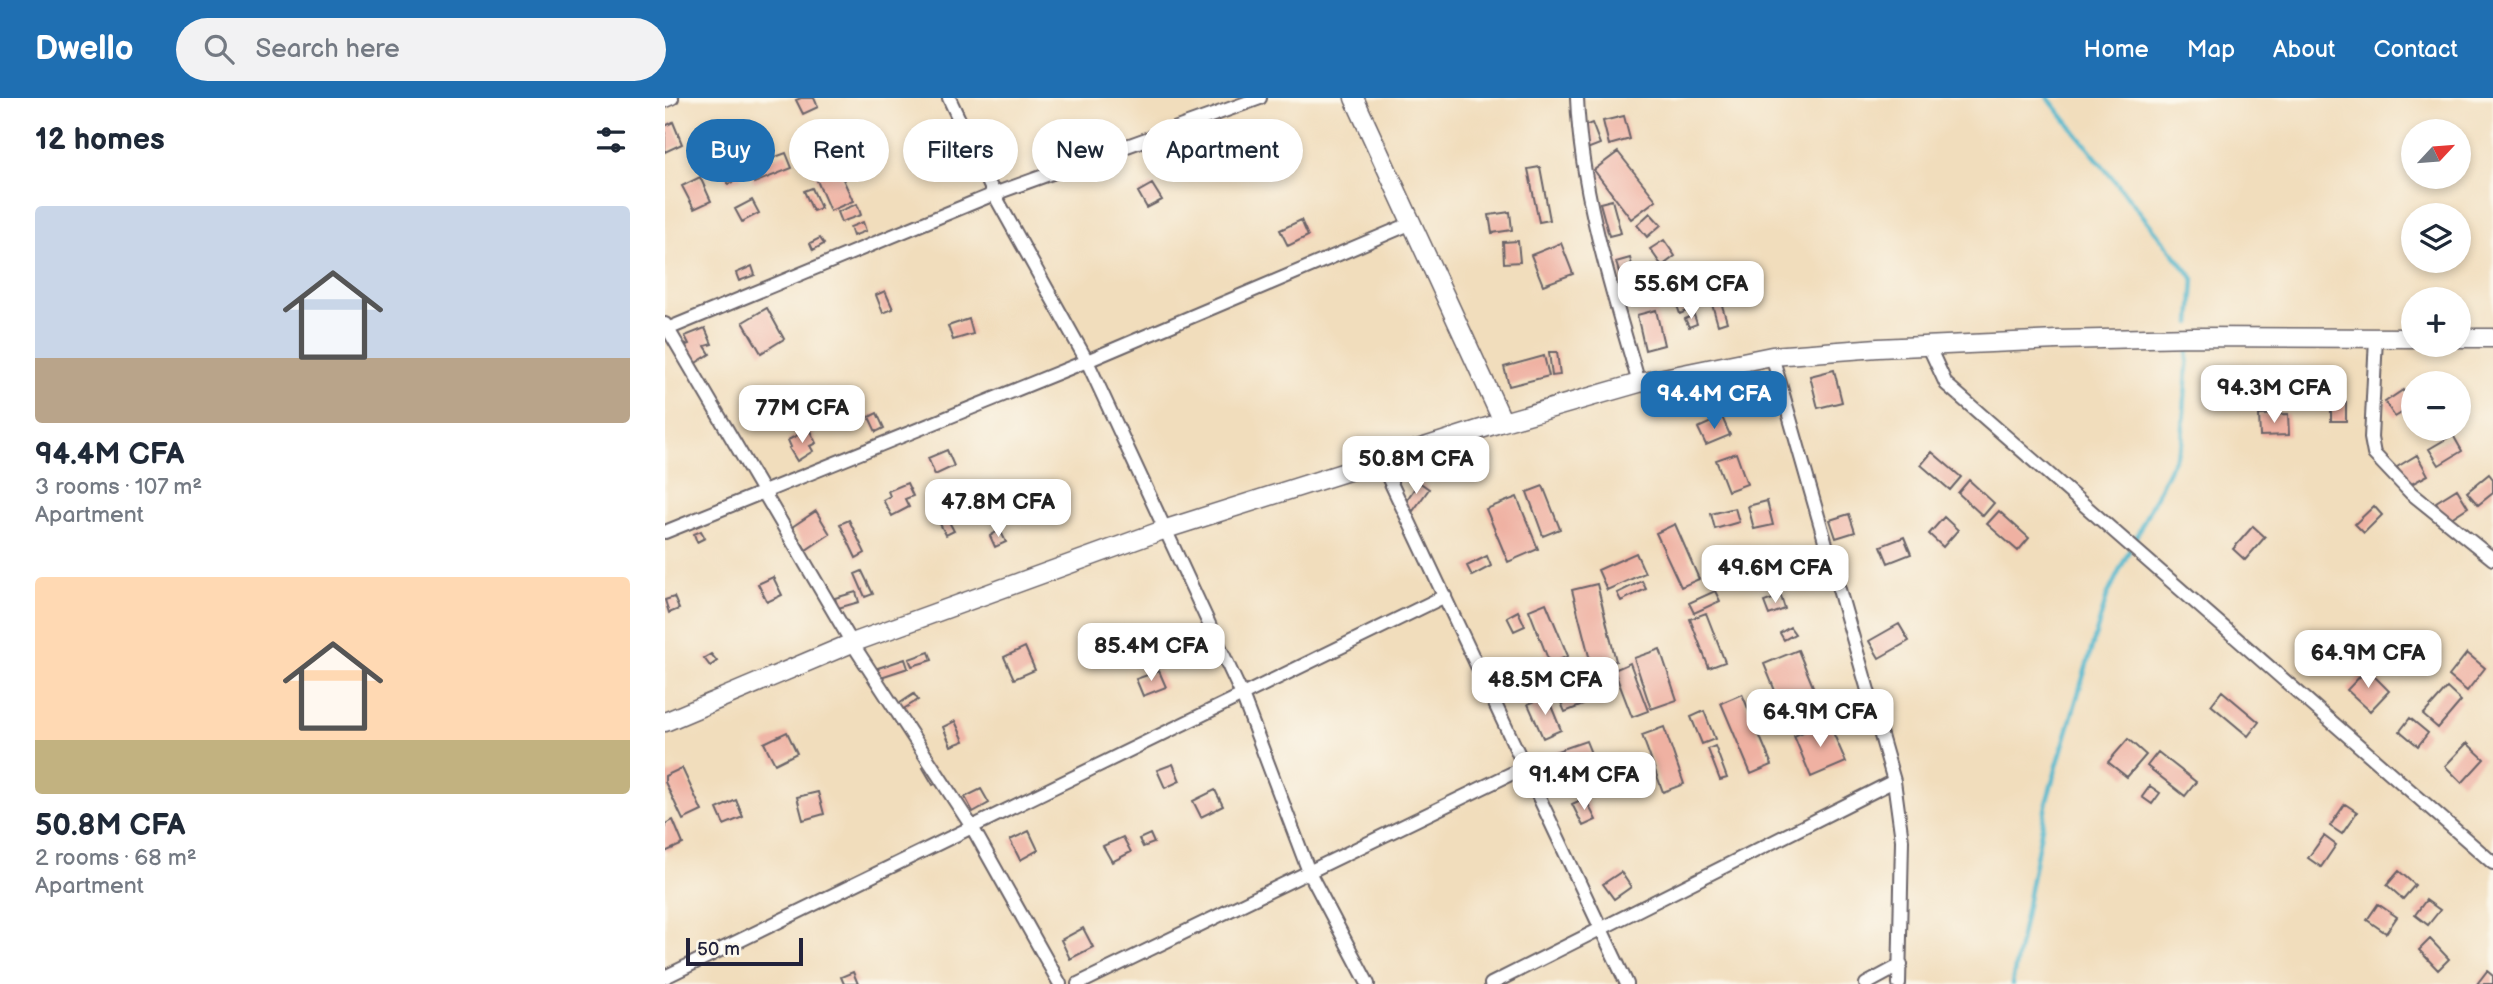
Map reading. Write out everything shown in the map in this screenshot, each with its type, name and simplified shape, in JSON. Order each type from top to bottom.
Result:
[{"type":"main road","points":[[1354,98],[1503,422]]},
{"type":"main road","points":[[665,722],[852,643],[1166,529],[1503,422],[1639,383],[1772,356],[1928,345],[2166,338],[2401,338]]},
{"type":"main road","points":[[2471,338],[2493,338]]},
{"type":"street","points":[[665,101],[672,98]]},
{"type":"street","points":[[949,98],[995,194],[1087,361],[1243,695],[1309,872],[1368,984]]},
{"type":"street","points":[[1060,984],[972,827],[852,643],[666,327],[995,194],[1260,98]]},
{"type":"street","points":[[1577,98],[1579,144],[1604,264],[1639,383]]},
{"type":"street","points":[[665,532],[1087,361],[1412,223]]},
{"type":"street","points":[[2376,338],[2371,438],[2374,454],[2411,493],[2493,559]]},
{"type":"street","points":[[1928,345],[1946,384],[2493,863]]},
{"type":"street","points":[[1772,356],[1894,781],[1902,840],[1899,984]]},
{"type":"street","points":[[1381,462],[1627,984]]},
{"type":"street","points":[[665,977],[1444,596]]},
{"type":"street","points":[[1078,984],[1525,767]]},
{"type":"street","points":[[1491,984],[1894,781]]},
{"type":"street","points":[[1866,984],[1901,965]]},
{"type":"building","points":[[814,98],[818,107],[803,114],[796,100]]},
{"type":"building","points":[[1624,116],[1630,139],[1609,145],[1603,121]]},
{"type":"building","points":[[673,122],[682,144],[665,152],[665,126]]},
{"type":"building","points":[[1592,123],[1600,144],[1587,149],[1579,128]]},
{"type":"building","points":[[1618,152],[1656,200],[1631,219],[1594,170]]},
{"type":"building","points":[[786,153],[789,169],[775,175],[775,157]]},
{"type":"building","points":[[1540,167],[1550,220],[1539,222],[1528,169]]},
{"type":"building","points":[[690,182],[702,182],[711,201],[694,209],[682,186]]},
{"type":"building","points":[[818,182],[844,182],[853,201],[830,211]]},
{"type":"building","points":[[1152,184],[1162,200],[1147,208],[1138,192]]},
{"type":"building","points":[[812,188],[821,208],[813,211],[804,191]]},
{"type":"building","points":[[752,200],[759,213],[742,222],[735,209]]},
{"type":"building","points":[[1612,200],[1621,233],[1609,236],[1600,203]]},
{"type":"building","points":[[857,204],[861,215],[841,222],[837,212]]},
{"type":"building","points":[[1510,212],[1512,230],[1492,233],[1489,215]]},
{"type":"building","points":[[1650,213],[1661,225],[1647,237],[1637,225]]},
{"type":"building","points":[[1301,220],[1308,236],[1288,246],[1280,230]]},
{"type":"building","points":[[863,222],[866,231],[853,236],[850,227]]},
{"type":"building","points":[[820,238],[824,244],[813,250],[810,243]]},
{"type":"building","points":[[1664,240],[1675,256],[1662,266],[1650,249]]},
{"type":"building","points":[[1518,241],[1520,262],[1504,263],[1503,242]]},
{"type":"building","points":[[1561,243],[1573,274],[1543,285],[1531,255]]},
{"type":"building","points":[[1630,258],[1638,286],[1624,290],[1616,262]]},
{"type":"building","points":[[752,266],[755,275],[739,281],[736,273]]},
{"type":"building","points":[[1679,266],[1694,308],[1680,314],[1665,271]]},
{"type":"building","points":[[885,291],[893,309],[883,313],[876,295]]},
{"type":"building","points":[[1718,292],[1727,322],[1718,325],[1709,294]]},
{"type":"building","points":[[767,308],[784,339],[761,353],[743,322]]},
{"type":"building","points":[[1656,310],[1664,345],[1645,350],[1637,315]]},
{"type":"building","points":[[1694,315],[1697,324],[1689,327],[1685,319]]},
{"type":"building","points":[[969,319],[973,334],[953,340],[948,326]]},
{"type":"building","points":[[705,328],[712,344],[705,346],[710,354],[694,364],[684,346],[689,344],[685,336]]},
{"type":"building","points":[[1549,352],[1557,352],[1560,375],[1552,376]]},
{"type":"building","points":[[1544,356],[1549,376],[1509,386],[1504,367]]},
{"type":"building","points":[[1834,370],[1842,402],[1818,408],[1810,376]]},
{"type":"building","points":[[2278,370],[2280,400],[2259,402],[2257,371]]},
{"type":"building","points":[[2401,391],[2401,413],[2395,417],[2385,402]]},
{"type":"building","points":[[2331,402],[2346,402],[2346,421],[2331,421]]},
{"type":"building","points":[[877,413],[884,428],[876,432],[869,417]]},
{"type":"building","points":[[2288,414],[2289,435],[2260,436],[2259,415]]},
{"type":"building","points":[[1722,417],[1730,435],[1706,445],[1698,428]]},
{"type":"building","points":[[809,429],[816,443],[810,446],[813,451],[797,461],[789,448],[791,447],[788,440]]},
{"type":"building","points":[[2443,441],[2456,441],[2462,451],[2439,465],[2429,449]]},
{"type":"building","points":[[947,450],[954,466],[935,475],[928,458]]},
{"type":"building","points":[[1932,452],[1961,477],[1950,490],[1921,465]]},
{"type":"building","points":[[1736,453],[1747,484],[1728,491],[1716,460]]},
{"type":"building","points":[[2417,455],[2428,475],[2408,486],[2397,467]]},
{"type":"building","points":[[2489,474],[2493,479],[2493,493],[2478,505],[2467,492]]},
{"type":"building","points":[[1969,480],[1994,503],[1983,516],[1958,493]]},
{"type":"building","points":[[1419,482],[1429,489],[1413,511],[1404,504]]},
{"type":"building","points":[[907,483],[913,496],[905,499],[909,507],[892,516],[883,500],[890,496],[888,491]]},
{"type":"building","points":[[1543,486],[1560,529],[1543,536],[1527,492]]},
{"type":"building","points":[[2457,489],[2468,507],[2448,520],[2436,502]]},
{"type":"building","points":[[1517,497],[1538,549],[1508,562],[1486,509]]},
{"type":"building","points":[[1767,501],[1773,525],[1754,529],[1748,506]]},
{"type":"building","points":[[2374,506],[2382,515],[2364,533],[2355,524]]},
{"type":"building","points":[[1735,508],[1739,522],[1715,529],[1711,514]]},
{"type":"building","points":[[816,511],[830,534],[806,550],[792,527]]},
{"type":"building","points":[[1999,511],[2029,538],[2018,551],[1987,524]]},
{"type":"building","points":[[1849,514],[1855,532],[1836,538],[1830,520]]},
{"type":"building","points":[[1944,517],[1958,530],[1943,547],[1929,534]]},
{"type":"building","points":[[849,520],[865,553],[856,558],[840,524]]},
{"type":"building","points":[[948,520],[954,531],[946,535],[940,524]]},
{"type":"building","points":[[1675,524],[1699,579],[1681,587],[1656,533]]},
{"type":"building","points":[[2253,526],[2265,537],[2245,560],[2233,549]]},
{"type":"building","points":[[1000,530],[1006,542],[995,547],[990,536]]},
{"type":"building","points":[[701,531],[705,538],[697,542],[694,534]]},
{"type":"building","points":[[1904,537],[1911,554],[1888,563],[1881,546]]},
{"type":"building","points":[[1636,553],[1645,573],[1607,590],[1598,570]]},
{"type":"building","points":[[1487,556],[1491,566],[1472,576],[1467,566]]},
{"type":"building","points":[[862,571],[873,594],[865,597],[855,574]]},
{"type":"building","points":[[773,577],[782,595],[767,602],[758,584]]},
{"type":"building","points":[[1642,581],[1646,589],[1621,601],[1617,593]]},
{"type":"building","points":[[1597,584],[1616,661],[1592,668],[1572,590]]},
{"type":"building","points":[[1715,591],[1720,601],[1694,613],[1689,603]]},
{"type":"building","points":[[856,592],[859,602],[838,608],[835,598]]},
{"type":"building","points":[[1781,596],[1785,609],[1769,615],[1764,602]]},
{"type":"building","points":[[674,597],[679,609],[669,613],[665,600]]},
{"type":"building","points":[[1546,603],[1568,656],[1550,664],[1529,610]]},
{"type":"building","points":[[1518,611],[1525,626],[1514,631],[1507,617]]},
{"type":"building","points":[[1706,613],[1725,662],[1709,668],[1690,619]]},
{"type":"building","points":[[1899,624],[1909,641],[1879,658],[1869,641]]},
{"type":"building","points":[[1790,627],[1795,634],[1784,640],[1780,633]]},
{"type":"building","points":[[1025,647],[1035,670],[1014,679],[1004,657]]},
{"type":"building","points":[[1660,649],[1677,700],[1651,709],[1634,658]]},
{"type":"building","points":[[1798,650],[1821,706],[1787,720],[1764,664]]},
{"type":"building","points":[[929,652],[932,660],[912,666],[909,659]]},
{"type":"building","points":[[2467,653],[2485,668],[2467,691],[2449,676]]},
{"type":"building","points":[[711,654],[717,661],[710,666],[704,658]]},
{"type":"building","points":[[905,659],[908,668],[881,677],[878,668]]},
{"type":"building","points":[[1526,660],[1530,670],[1521,674],[1517,664]]},
{"type":"building","points":[[1630,663],[1648,711],[1632,717],[1614,670]]},
{"type":"building","points":[[2367,669],[2389,691],[2370,711],[2347,690]]},
{"type":"building","points":[[1159,671],[1166,687],[1143,696],[1136,679]]},
{"type":"building","points":[[1574,684],[1583,705],[1565,712],[1556,691]]},
{"type":"building","points":[[2447,688],[2461,701],[2438,728],[2423,715]]},
{"type":"building","points":[[2222,691],[2259,722],[2248,736],[2211,705]]},
{"type":"building","points":[[914,694],[918,700],[900,711],[897,705]]},
{"type":"building","points":[[1742,694],[1772,765],[1751,774],[1721,703]]},
{"type":"building","points":[[1547,696],[1561,730],[1543,738],[1528,704]]},
{"type":"building","points":[[1704,711],[1715,739],[1702,744],[1691,717]]},
{"type":"building","points":[[2410,718],[2428,733],[2418,746],[2400,731]]},
{"type":"building","points":[[955,721],[964,741],[951,746],[943,727]]},
{"type":"building","points":[[1828,721],[1846,762],[1811,777],[1794,736]]},
{"type":"building","points":[[1664,727],[1684,784],[1663,792],[1642,735]]},
{"type":"building","points":[[787,732],[797,753],[775,764],[764,743]]},
{"type":"building","points":[[2128,739],[2146,755],[2127,777],[2108,762]]},
{"type":"building","points":[[1586,741],[1592,756],[1559,767],[1554,752]]},
{"type":"building","points":[[2467,743],[2484,759],[2462,783],[2445,766]]},
{"type":"building","points":[[1715,746],[1727,778],[1720,780],[1708,749]]},
{"type":"building","points":[[2158,752],[2196,782],[2185,796],[2147,766]]},
{"type":"building","points":[[1173,764],[1180,781],[1165,788],[1157,770]]},
{"type":"building","points":[[929,765],[939,782],[933,785],[923,768]]},
{"type":"building","points":[[682,768],[702,811],[683,820],[665,782],[665,776]]},
{"type":"building","points":[[2150,786],[2160,793],[2152,804],[2142,797]]},
{"type":"building","points":[[981,789],[989,803],[973,812],[965,797]]},
{"type":"building","points":[[1215,790],[1223,806],[1201,817],[1193,801]]},
{"type":"building","points":[[818,792],[824,814],[803,820],[797,797]]},
{"type":"building","points":[[1585,798],[1596,820],[1583,826],[1572,804]]},
{"type":"building","points":[[736,800],[743,817],[724,825],[717,809]]},
{"type":"building","points":[[2345,804],[2357,812],[2342,834],[2330,826]]},
{"type":"building","points":[[673,820],[683,844],[665,852],[665,824]]},
{"type":"building","points":[[1029,831],[1038,850],[1020,860],[1010,840]]},
{"type":"building","points":[[1150,834],[1154,843],[1143,847],[1139,839]]},
{"type":"building","points":[[2324,836],[2336,845],[2321,867],[2308,858]]},
{"type":"building","points":[[1123,837],[1131,852],[1112,862],[1103,846]]},
{"type":"building","points":[[2399,871],[2415,885],[2403,899],[2387,885]]},
{"type":"building","points":[[1621,872],[1631,887],[1614,899],[1603,884]]},
{"type":"building","points":[[2426,900],[2440,910],[2428,925],[2415,915]]},
{"type":"building","points":[[2378,904],[2397,917],[2386,933],[2367,920]]},
{"type":"building","points":[[1083,928],[1093,947],[1070,959],[1061,940]]},
{"type":"building","points":[[2430,939],[2449,959],[2438,970],[2419,950]]},
{"type":"building","points":[[2487,971],[2493,976],[2493,984],[2477,984]]},
{"type":"building","points":[[853,972],[858,984],[844,984],[841,977]]},
{"type":"waterway","points":[[2048,98],[2194,279],[2191,323]]},
{"type":"waterway","points":[[2012,984],[2047,800],[2107,596],[2182,443],[2188,352]]}]
